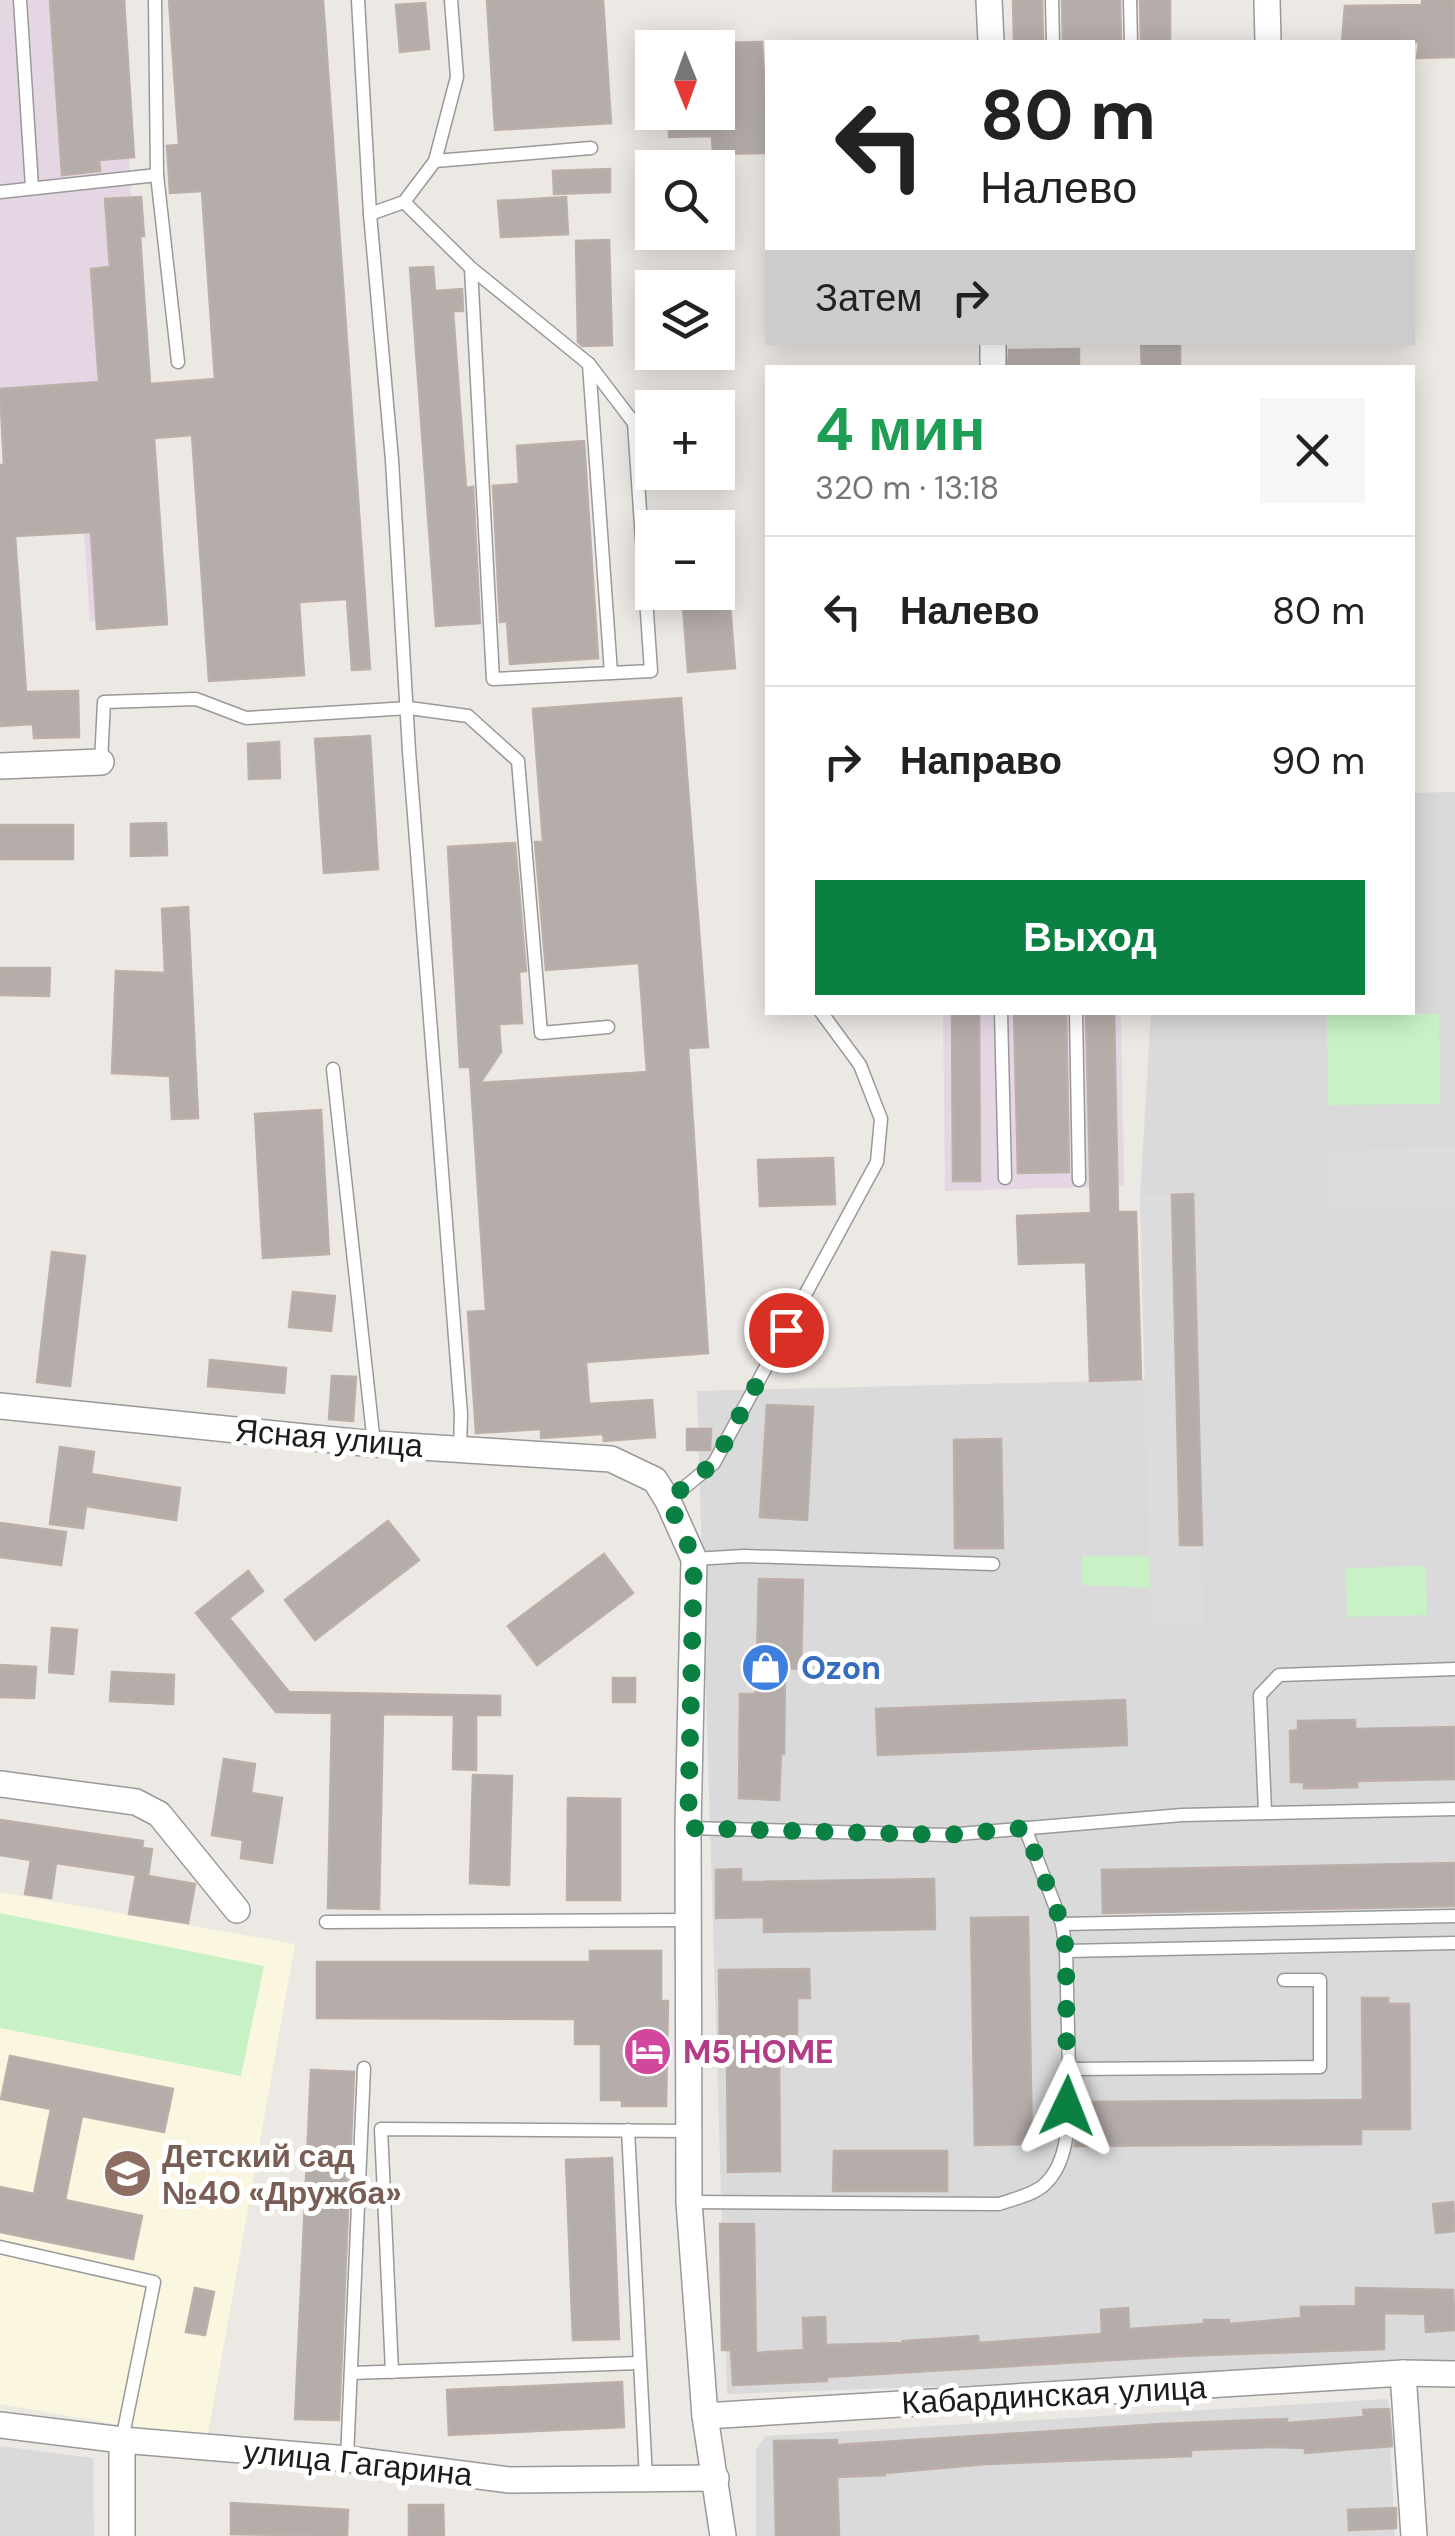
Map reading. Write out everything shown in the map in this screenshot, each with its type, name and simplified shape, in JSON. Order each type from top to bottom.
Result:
[{"type":"street","points":[[988,0],[991,40]]},
{"type":"street","points":[[1267,0],[1268,40]]},
{"type":"street","points":[[0,766],[101,762]]},
{"type":"street","name":"Ясная улица","points":[[0,1406],[374,1444],[611,1459],[662,1490]]},
{"type":"street","points":[[662,1490],[694,1559],[688,1828],[688,2202],[705,2416],[723,2536]]},
{"type":"street","points":[[0,1784],[136,1802],[159,1814],[236,1910]]},
{"type":"street","points":[[1403,2373],[1414,2536]]},
{"type":"street","name":"Кабардинская улица","points":[[705,2416],[1403,2373],[1455,2374]]},
{"type":"street","name":"улица Гагарина","points":[[0,2425],[122,2440],[347,2459],[510,2480],[716,2478]]},
{"type":"street","points":[[122,2440],[122,2536]]},
{"type":"lane","points":[[20,0],[32,186]]},
{"type":"lane","points":[[155,0],[157,175],[178,362]]},
{"type":"lane","points":[[358,0],[370,214],[392,460],[461,1414],[460,1448]]},
{"type":"lane","points":[[370,214],[404,202],[436,161],[457,76],[451,0]]},
{"type":"lane","points":[[1052,0],[1053,40]]},
{"type":"lane","points":[[1130,0],[1131,40]]},
{"type":"lane","points":[[436,161],[591,148]]},
{"type":"lane","points":[[0,192],[157,175]]},
{"type":"lane","points":[[404,202],[471,268],[589,364],[634,423],[652,671],[493,679],[471,268]]},
{"type":"lane","points":[[589,364],[610,673]]},
{"type":"lane","points":[[101,762],[104,702],[196,699],[246,718],[409,708],[468,716],[518,762],[541,1033],[608,1027]]},
{"type":"lane","points":[[662,1490],[714,1463],[877,1162],[881,1119],[860,1065],[823,1015]]},
{"type":"lane","points":[[1001,1015],[1005,1178]]},
{"type":"lane","points":[[1076,1015],[1079,1180]]},
{"type":"lane","points":[[333,1069],[374,1444]]},
{"type":"lane","points":[[694,1559],[744,1556],[993,1564]]},
{"type":"lane","points":[[1265,1812],[1260,1696],[1279,1675],[1455,1670]]},
{"type":"lane","points":[[688,1828],[947,1835],[1182,1815],[1455,1808]]},
{"type":"lane","points":[[688,2202],[999,2204],[1041,2188],[1058,2169],[1065,2144],[1069,2068],[1066,1951],[1062,1924],[1025,1828]]},
{"type":"lane","points":[[1062,1924],[1455,1916]]},
{"type":"lane","points":[[326,1922],[688,1920]]},
{"type":"lane","points":[[1066,1951],[1455,1943]]},
{"type":"lane","points":[[1069,2068],[1320,2066],[1320,1980],[1284,1980]]},
{"type":"lane","points":[[347,2459],[364,2068]]},
{"type":"lane","points":[[392,2372],[381,2129],[688,2131]]},
{"type":"lane","points":[[628,2130],[646,2478]]},
{"type":"lane","points":[[0,2247],[154,2282],[122,2440]]},
{"type":"lane","points":[[351,2373],[639,2363]]},
{"type":"shaded area","points":[[0,0],[118,0],[160,620],[90,621],[76,413],[0,416]]},
{"type":"shaded area","points":[[1455,792],[1455,2368],[727,2394],[697,1391],[1145,1380],[1140,1196],[1151,1015],[1415,1015],[1415,793]]},
{"type":"shaded area","points":[[943,1015],[1121,1015],[1124,1186],[945,1191]]},
{"type":"shaded area","points":[[1455,1147],[1455,1206],[1329,1210],[1327,1150]]},
{"type":"shaded area","points":[[1172,1195],[1180,1545],[1202,1545],[1203,1625],[1151,1626],[1140,1196]]},
{"type":"shaded area","name":"Детский сад №40 «Дружба»","points":[[0,1892],[295,1944],[207,2440],[0,2404]]},
{"type":"shaded area","points":[[1388,2399],[1395,2536],[756,2536],[756,2449],[766,2436]]},
{"type":"shaded area","points":[[0,2446],[93,2458],[94,2536],[0,2536]]},
{"type":"green space","points":[[1439,1014],[1440,1104],[1328,1105],[1327,1015]]},
{"type":"green space","points":[[1082,1556],[1149,1556],[1150,1588],[1082,1585]]},
{"type":"green space","points":[[1426,1566],[1427,1615],[1347,1617],[1346,1568]]},
{"type":"green space","points":[[0,1913],[264,1966],[241,2076],[0,2028]]},
{"type":"building","points":[[50,0],[124,0],[134,157],[99,160],[100,171],[62,175]]},
{"type":"building","points":[[169,0],[323,0],[370,669],[352,670],[347,599],[299,602],[304,675],[209,681],[192,435],[154,438],[167,624],[97,629],[91,532],[15,536],[26,692],[78,691],[79,737],[34,738],[33,724],[0,726],[0,465],[4,465],[0,389],[99,382],[91,269],[110,267],[105,199],[141,197],[150,384],[215,379],[202,191],[170,193],[167,146],[179,145]]},
{"type":"building","points":[[487,0],[603,0],[611,123],[495,130]]},
{"type":"building","points":[[1013,0],[1042,0],[1043,40],[1014,40]]},
{"type":"building","points":[[1062,0],[1120,0],[1121,40],[1063,40]]},
{"type":"building","points":[[1140,0],[1170,0],[1170,40],[1141,40]]},
{"type":"building","points":[[1422,0],[1455,0],[1455,57],[1417,58],[1419,42],[1415,40],[1342,40],[1345,6],[1422,5]]},
{"type":"building","points":[[425,3],[429,49],[400,52],[396,5]]},
{"type":"building","points":[[762,42],[765,153],[713,150],[712,136],[669,137],[669,130],[735,130],[735,43]]},
{"type":"building","points":[[610,169],[610,192],[554,194],[553,171]]},
{"type":"building","points":[[566,197],[568,234],[501,237],[498,201]]},
{"type":"building","points":[[609,240],[612,345],[582,346],[578,342],[576,241]]},
{"type":"building","points":[[433,267],[435,291],[462,289],[463,311],[453,311],[466,488],[473,487],[480,623],[436,626],[410,268]]},
{"type":"building","points":[[1141,345],[1180,345],[1180,365],[1142,365]]},
{"type":"building","points":[[1079,349],[1079,365],[1008,365],[1009,350]]},
{"type":"building","points":[[584,441],[598,658],[510,664],[507,621],[500,622],[493,486],[519,484],[517,446]]},
{"type":"building","points":[[683,610],[730,610],[735,668],[688,672]]},
{"type":"building","points":[[681,698],[708,1047],[688,1048],[708,1353],[586,1362],[589,1404],[652,1400],[655,1437],[604,1441],[603,1434],[541,1438],[541,1429],[476,1433],[468,1312],[486,1311],[470,1067],[460,1067],[448,847],[515,843],[526,971],[519,972],[522,1023],[499,1024],[501,1052],[480,1083],[647,1072],[639,963],[546,970],[535,842],[543,842],[533,709]]},
{"type":"building","points":[[370,736],[378,869],[324,873],[315,739]]},
{"type":"building","points":[[279,742],[280,778],[249,779],[248,744]]},
{"type":"building","points":[[166,823],[167,855],[131,856],[131,824]]},
{"type":"building","points":[[0,825],[73,825],[73,859],[0,859]]},
{"type":"building","points":[[188,907],[198,1118],[172,1119],[170,1076],[112,1073],[116,971],[165,973],[162,909]]},
{"type":"building","points":[[0,968],[50,968],[49,996],[0,995]]},
{"type":"building","points":[[952,1015],[979,1015],[980,1181],[953,1181]]},
{"type":"building","points":[[1014,1015],[1066,1015],[1069,1172],[1018,1173]]},
{"type":"building","points":[[1086,1015],[1114,1015],[1118,1212],[1136,1212],[1141,1379],[1090,1381],[1086,1262],[1019,1264],[1017,1216],[1091,1213]]},
{"type":"building","points":[[321,1110],[329,1254],[263,1258],[255,1114]]},
{"type":"building","points":[[833,1158],[835,1204],[760,1206],[758,1160]]},
{"type":"building","points":[[1193,1194],[1202,1545],[1180,1545],[1172,1195]]},
{"type":"building","points":[[52,1252],[85,1256],[70,1386],[37,1382]]},
{"type":"building","points":[[293,1292],[335,1296],[331,1331],[289,1327]]},
{"type":"building","points":[[210,1360],[286,1368],[284,1393],[208,1386]]},
{"type":"building","points":[[332,1376],[356,1377],[353,1421],[329,1419]]},
{"type":"building","points":[[767,1405],[813,1407],[807,1520],[760,1517]]},
{"type":"building","points":[[687,1429],[711,1429],[710,1450],[687,1450]]},
{"type":"building","points":[[1001,1439],[1003,1548],[955,1548],[954,1440]]},
{"type":"building","points":[[60,1447],[94,1452],[91,1474],[180,1488],[176,1520],[86,1506],[83,1528],[50,1524]]},
{"type":"building","points":[[388,1521],[419,1560],[315,1640],[285,1600]]},
{"type":"building","points":[[0,1523],[66,1532],[61,1565],[0,1557]]},
{"type":"building","points":[[604,1554],[633,1593],[537,1665],[508,1626]]},
{"type":"building","points":[[248,1571],[263,1591],[229,1618],[289,1692],[500,1696],[500,1715],[476,1715],[476,1770],[453,1769],[454,1715],[383,1714],[379,1909],[328,1908],[332,1713],[276,1712],[196,1613]]},
{"type":"building","points":[[759,1579],[803,1580],[801,1669],[785,1668],[779,1800],[739,1798],[740,1694],[756,1694]]},
{"type":"building","points":[[52,1628],[77,1630],[73,1674],[49,1672]]},
{"type":"building","points":[[0,1665],[36,1667],[34,1698],[0,1697]]},
{"type":"building","points":[[112,1672],[174,1675],[173,1704],[110,1701]]},
{"type":"building","points":[[613,1678],[635,1678],[635,1702],[613,1702]]},
{"type":"building","points":[[1125,1700],[1127,1745],[878,1755],[876,1709]]},
{"type":"building","points":[[1355,1720],[1355,1729],[1455,1727],[1455,1779],[1357,1781],[1357,1787],[1324,1788],[1304,1788],[1304,1782],[1291,1782],[1290,1731],[1298,1730],[1298,1721]]},
{"type":"building","points":[[224,1759],[255,1764],[251,1793],[282,1798],[272,1863],[241,1858],[243,1840],[212,1835]]},
{"type":"building","points":[[473,1775],[512,1776],[509,1885],[470,1883]]},
{"type":"building","points":[[568,1798],[620,1799],[620,1900],[567,1900]]},
{"type":"building","points":[[0,1820],[143,1841],[142,1848],[152,1849],[148,1876],[195,1884],[188,1923],[129,1914],[136,1875],[56,1863],[51,1898],[25,1894],[31,1860],[0,1855]]},
{"type":"building","points":[[1455,1863],[1455,1906],[1103,1913],[1102,1870]]},
{"type":"building","points":[[741,1869],[741,1882],[934,1879],[935,1929],[764,1932],[764,1917],[716,1918],[716,1870]]},
{"type":"building","points":[[1028,1917],[1032,2144],[975,2145],[971,1918]]},
{"type":"building","points":[[590,1951],[661,1951],[661,2001],[668,2001],[666,2106],[622,2106],[622,2100],[601,2100],[601,2044],[575,2044],[575,2019],[317,2018],[317,1962],[590,1962]]},
{"type":"building","points":[[809,1969],[810,1998],[797,1998],[797,2058],[779,2058],[780,2171],[728,2172],[727,2058],[720,2058],[719,1970]]},
{"type":"building","points":[[1362,1998],[1388,1998],[1388,2004],[1409,2004],[1410,2129],[1361,2129],[1361,2144],[1075,2146],[1078,2102],[1363,2100]]},
{"type":"building","points":[[10,2056],[173,2089],[164,2132],[82,2116],[65,2200],[142,2216],[133,2259],[0,2232],[0,2187],[34,2194],[51,2109],[1,2099]]},
{"type":"building","points":[[311,2070],[354,2072],[339,2420],[295,2419]]},
{"type":"building","points":[[834,2151],[947,2151],[947,2191],[833,2191]]},
{"type":"building","points":[[612,2158],[619,2339],[573,2340],[566,2160]]},
{"type":"building","points":[[1453,2202],[1455,2231],[1436,2233],[1433,2204]]},
{"type":"building","points":[[720,2224],[754,2224],[756,2353],[804,2350],[803,2318],[825,2317],[826,2345],[978,2336],[979,2343],[1102,2334],[1101,2310],[1128,2308],[1129,2329],[1204,2324],[1204,2320],[1229,2320],[1229,2324],[1301,2318],[1301,2307],[1356,2306],[1356,2288],[1453,2290],[1455,2330],[1426,2332],[1425,2314],[1384,2313],[1384,2349],[1181,2356],[733,2385],[731,2350],[722,2350]]},
{"type":"building","points":[[195,2288],[214,2292],[205,2335],[186,2332]]},
{"type":"building","points":[[622,2382],[624,2427],[449,2435],[447,2390]]},
{"type":"building","points":[[1389,2409],[1392,2446],[1305,2453],[1305,2448],[1275,2447],[1191,2450],[1191,2456],[986,2464],[837,2477],[839,2536],[776,2536],[774,2441],[837,2440],[837,2445],[1161,2424],[1287,2419],[1287,2423],[1364,2417],[1363,2410]]},
{"type":"building","points":[[231,2503],[348,2510],[347,2536],[231,2534]]},
{"type":"building","points":[[409,2505],[443,2505],[444,2536],[409,2536]]},
{"type":"building","points":[[1396,2508],[1396,2528],[1349,2530],[1348,2510]]},
{"type":"place","name":"Ozon","points":[[766,1668]]},
{"type":"place","name":"M5 HOME","points":[[648,2052]]},
{"type":"place","name":"Детский сад №40 «Дружба»","points":[[127,2174]]},
{"type":"route","points":[[786,1330],[714,1463],[668,1500],[694,1559],[688,1828],[947,1835],[1025,1828],[1062,1924],[1066,1951],[1067,2106]]}]
